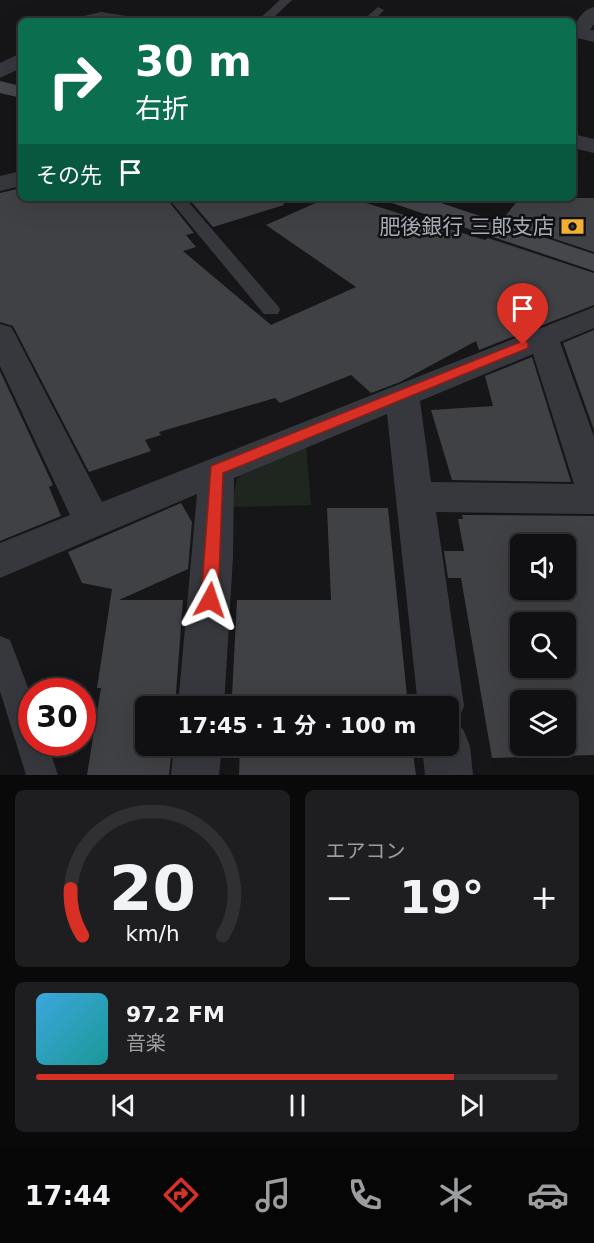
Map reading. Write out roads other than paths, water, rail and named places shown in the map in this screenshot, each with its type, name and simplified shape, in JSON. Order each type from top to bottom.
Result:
[{"type":"street","points":[[581,0],[594,2]]},
{"type":"street","points":[[582,37],[594,12]]},
{"type":"street","points":[[0,72],[18,61]]},
{"type":"street","points":[[0,87],[18,91]]},
{"type":"street","points":[[576,142],[594,146]]},
{"type":"street","points":[[0,184],[18,179]]},
{"type":"street","points":[[410,201],[594,263]]},
{"type":"street","points":[[0,561],[216,470],[594,317]]},
{"type":"street","points":[[0,334],[93,522]]},
{"type":"street","points":[[543,337],[594,489]]},
{"type":"street","points":[[402,394],[440,696]]},
{"type":"street","points":[[202,696],[213,557],[216,470]]},
{"type":"street","points":[[415,497],[594,499]]},
{"type":"street","points":[[195,775],[197,756]]},
{"type":"street","points":[[447,756],[449,775]]},
{"type":"lane","points":[[266,18],[287,0]]},
{"type":"lane","points":[[371,18],[378,10]]},
{"type":"lane","points":[[179,201],[271,310]]},
{"type":"lane","points":[[0,649],[18,701]]},
{"type":"lane","points":[[36,756],[42,775]]},
{"type":"place","name":"肥後銀行 三郎支店","points":[[572,227]]}]
